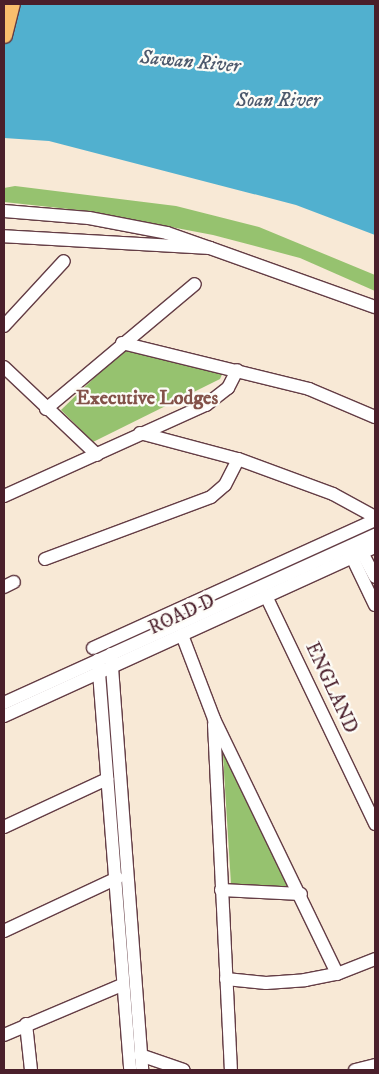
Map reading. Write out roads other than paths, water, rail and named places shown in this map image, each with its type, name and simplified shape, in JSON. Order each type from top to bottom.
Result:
[{"type":"main road","points":[[4,35],[12,4]]},
{"type":"street","points":[[4,211],[89,218],[167,234],[375,307]]},
{"type":"street","points":[[4,236],[210,248]]},
{"type":"street","points":[[4,326],[64,261]]},
{"type":"street","points":[[46,409],[122,343],[196,284]]},
{"type":"street","points":[[122,343],[310,389],[375,417]]},
{"type":"street","points":[[4,367],[46,409],[97,455]]},
{"type":"street","points":[[4,496],[220,397],[237,370]]},
{"type":"street","points":[[140,433],[238,459],[333,494],[375,518]]},
{"type":"street","points":[[45,559],[211,497],[225,486],[238,459]]},
{"type":"street","points":[[93,648],[375,518]]},
{"type":"street","name":"ROAD D","points":[[111,660],[182,635],[266,596],[355,550],[375,535]]},
{"type":"street","name":"ROAD D","points":[[4,716],[111,660],[355,550],[375,547]]},
{"type":"street","points":[[355,550],[375,577]]},
{"type":"street","points":[[355,550],[375,605]]},
{"type":"street","name":"ENGLAND","points":[[266,596],[375,824]]},
{"type":"street","points":[[182,635],[214,719],[301,894],[337,974]]},
{"type":"street","points":[[111,660],[142,1070]]},
{"type":"street","points":[[99,666],[107,779],[117,878],[122,985],[130,1070]]},
{"type":"street","name":"ROAD D","points":[[4,704],[99,666]]},
{"type":"street","points":[[214,719],[220,890],[231,1070]]},
{"type":"street","points":[[4,827],[107,779]]},
{"type":"street","points":[[4,931],[117,878]]},
{"type":"street","points":[[220,890],[263,895],[301,894]]},
{"type":"street","points":[[226,979],[266,984],[337,974],[375,959]]},
{"type":"street","points":[[4,1035],[26,1024],[122,985]]},
{"type":"street","points":[[26,1024],[31,1070]]},
{"type":"street","points":[[140,1055],[184,1070]]},
{"type":"street","points":[[355,1070],[375,1065]]},
{"type":"water","name":"Soan River","points":[[4,4],[375,4],[375,235],[296,205],[49,141],[4,138]]},
{"type":"district","name":"Executive Lodges","points":[[147,398]]},
{"type":"water label","name":"Sawan River","points":[[190,62]]}]
